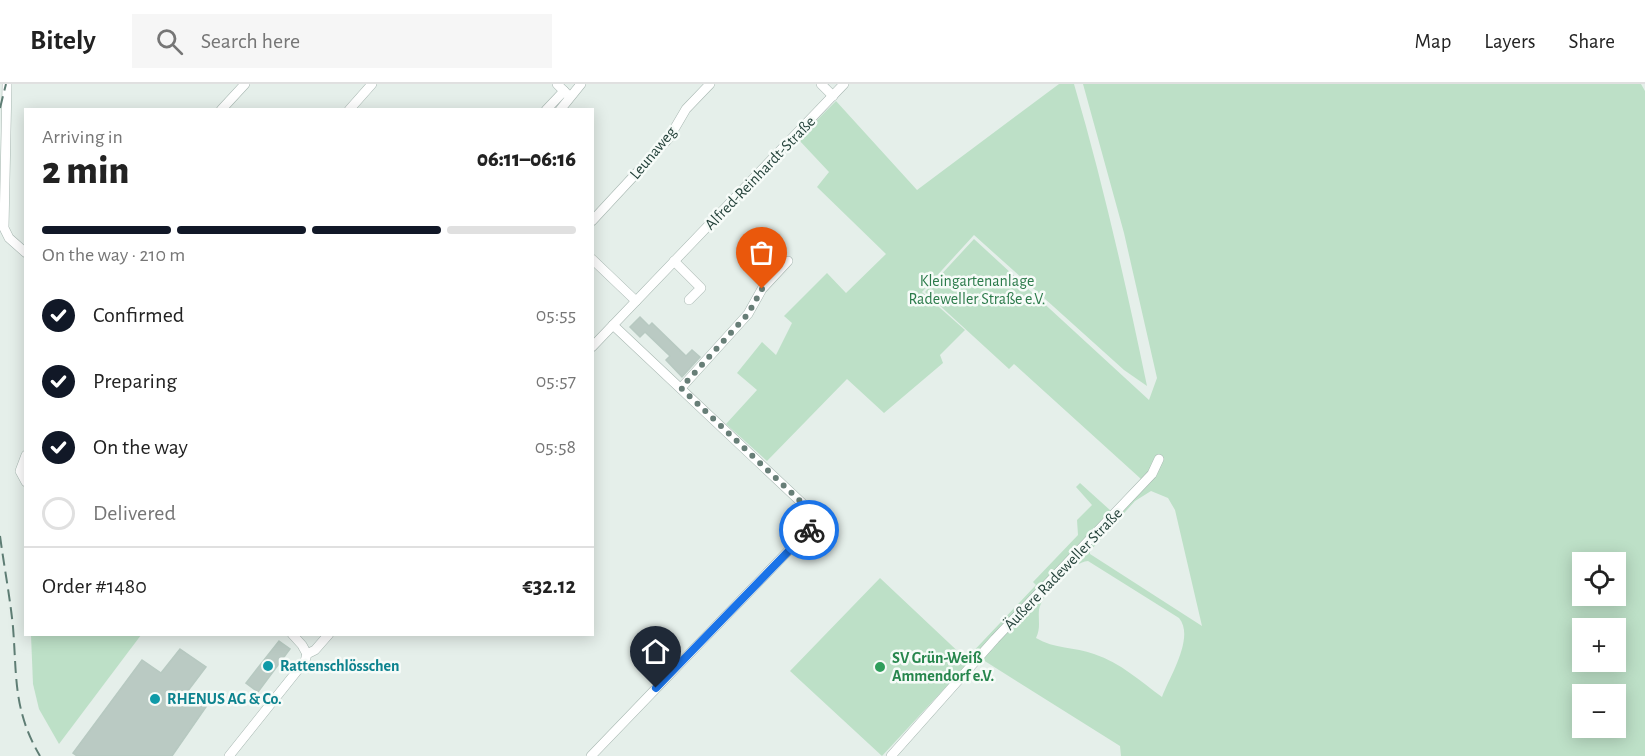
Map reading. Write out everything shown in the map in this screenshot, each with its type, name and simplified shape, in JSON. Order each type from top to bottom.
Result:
[{"type":"street","points":[[7,84],[4,228],[9,237],[24,251]]},
{"type":"street","points":[[223,108],[245,84]]},
{"type":"street","points":[[351,108],[372,84]]},
{"type":"street","points":[[548,108],[564,90],[581,84]]},
{"type":"street","name":"Leunaweg","points":[[594,219],[669,138],[687,110],[710,84]]},
{"type":"street","points":[[821,84],[833,96]]},
{"type":"street","name":"Alfred-Reinhardt-Straße","points":[[594,345],[844,84]]},
{"type":"street","points":[[560,108],[564,90]]},
{"type":"street","points":[[594,261],[636,301]]},
{"type":"street","points":[[674,261],[701,288],[689,300]]},
{"type":"street","points":[[681,388],[748,314],[762,289],[788,261]]},
{"type":"street","points":[[591,756],[819,519],[613,325]]},
{"type":"street","name":"Äußere Radeweller Straße","points":[[891,756],[995,639],[1148,479],[1159,459]]},
{"type":"street","points":[[24,460],[20,471],[24,478]]},
{"type":"street","points":[[229,756],[305,661],[307,654],[294,636]]},
{"type":"street","points":[[307,654],[315,650],[327,636]]},
{"type":"green space","points":[[1059,84],[1074,84],[1114,234],[1147,386],[1124,370],[974,235],[922,292],[965,330],[940,355],[943,363],[884,413],[847,379],[767,461],[726,424],[757,390],[737,373],[762,342],[776,355],[792,323],[784,316],[827,273],[846,293],[886,254],[817,187],[829,172],[798,139],[836,101],[917,190]]},
{"type":"green space","name":"Kleingartenanlage Radeweller Straße e.V.","points":[[1083,84],[1641,84],[1645,91],[1645,756],[1121,756],[1120,746],[980,658],[969,662],[882,756],[790,671],[880,578],[966,659],[1036,585],[1033,582],[1078,535],[1077,520],[1092,505],[1076,487],[1080,483],[1111,511],[1141,479],[1014,364],[1009,369],[925,292],[974,239],[1149,400],[1157,378],[1124,233]],"holes":[[[1151,491],[1168,498],[1175,510],[1202,626],[1090,554],[1090,551],[1135,501]],[[1088,561],[1179,618],[1183,626],[1183,646],[1162,697],[1113,662],[1087,652],[1050,644],[1036,638],[1041,603],[1066,573]]]},
{"type":"green space","points":[[31,636],[140,636],[59,744],[39,709],[33,684]]},
{"type":"building","points":[[640,317],[649,326],[652,323],[686,356],[692,350],[700,357],[682,377],[666,360],[670,356],[645,332],[640,337],[630,327]]},
{"type":"building","name":"Rattenschlösschen","points":[[279,641],[290,649],[258,692],[246,683]]},
{"type":"building","name":"RHENUS AG & Co.","points":[[180,649],[206,667],[187,692],[206,707],[172,756],[77,756],[73,753],[142,660],[161,673]]},
{"type":"railway","points":[[0,108],[6,84]]},
{"type":"railway","points":[[0,536],[12,616],[18,693],[25,723],[40,756]]},
{"type":"way so far","points":[[762,289],[748,314],[681,388],[819,519],[809,530]]},
{"type":"place","name":"Rattenschlösschen","points":[[268,666]]},
{"type":"place","name":"SV Grün-Weiß Ammendorf e.V.","points":[[880,667]]},
{"type":"place","name":"RHENUS AG & Co.","points":[[155,699]]},
{"type":"route","points":[[656,688],[809,530]]}]
